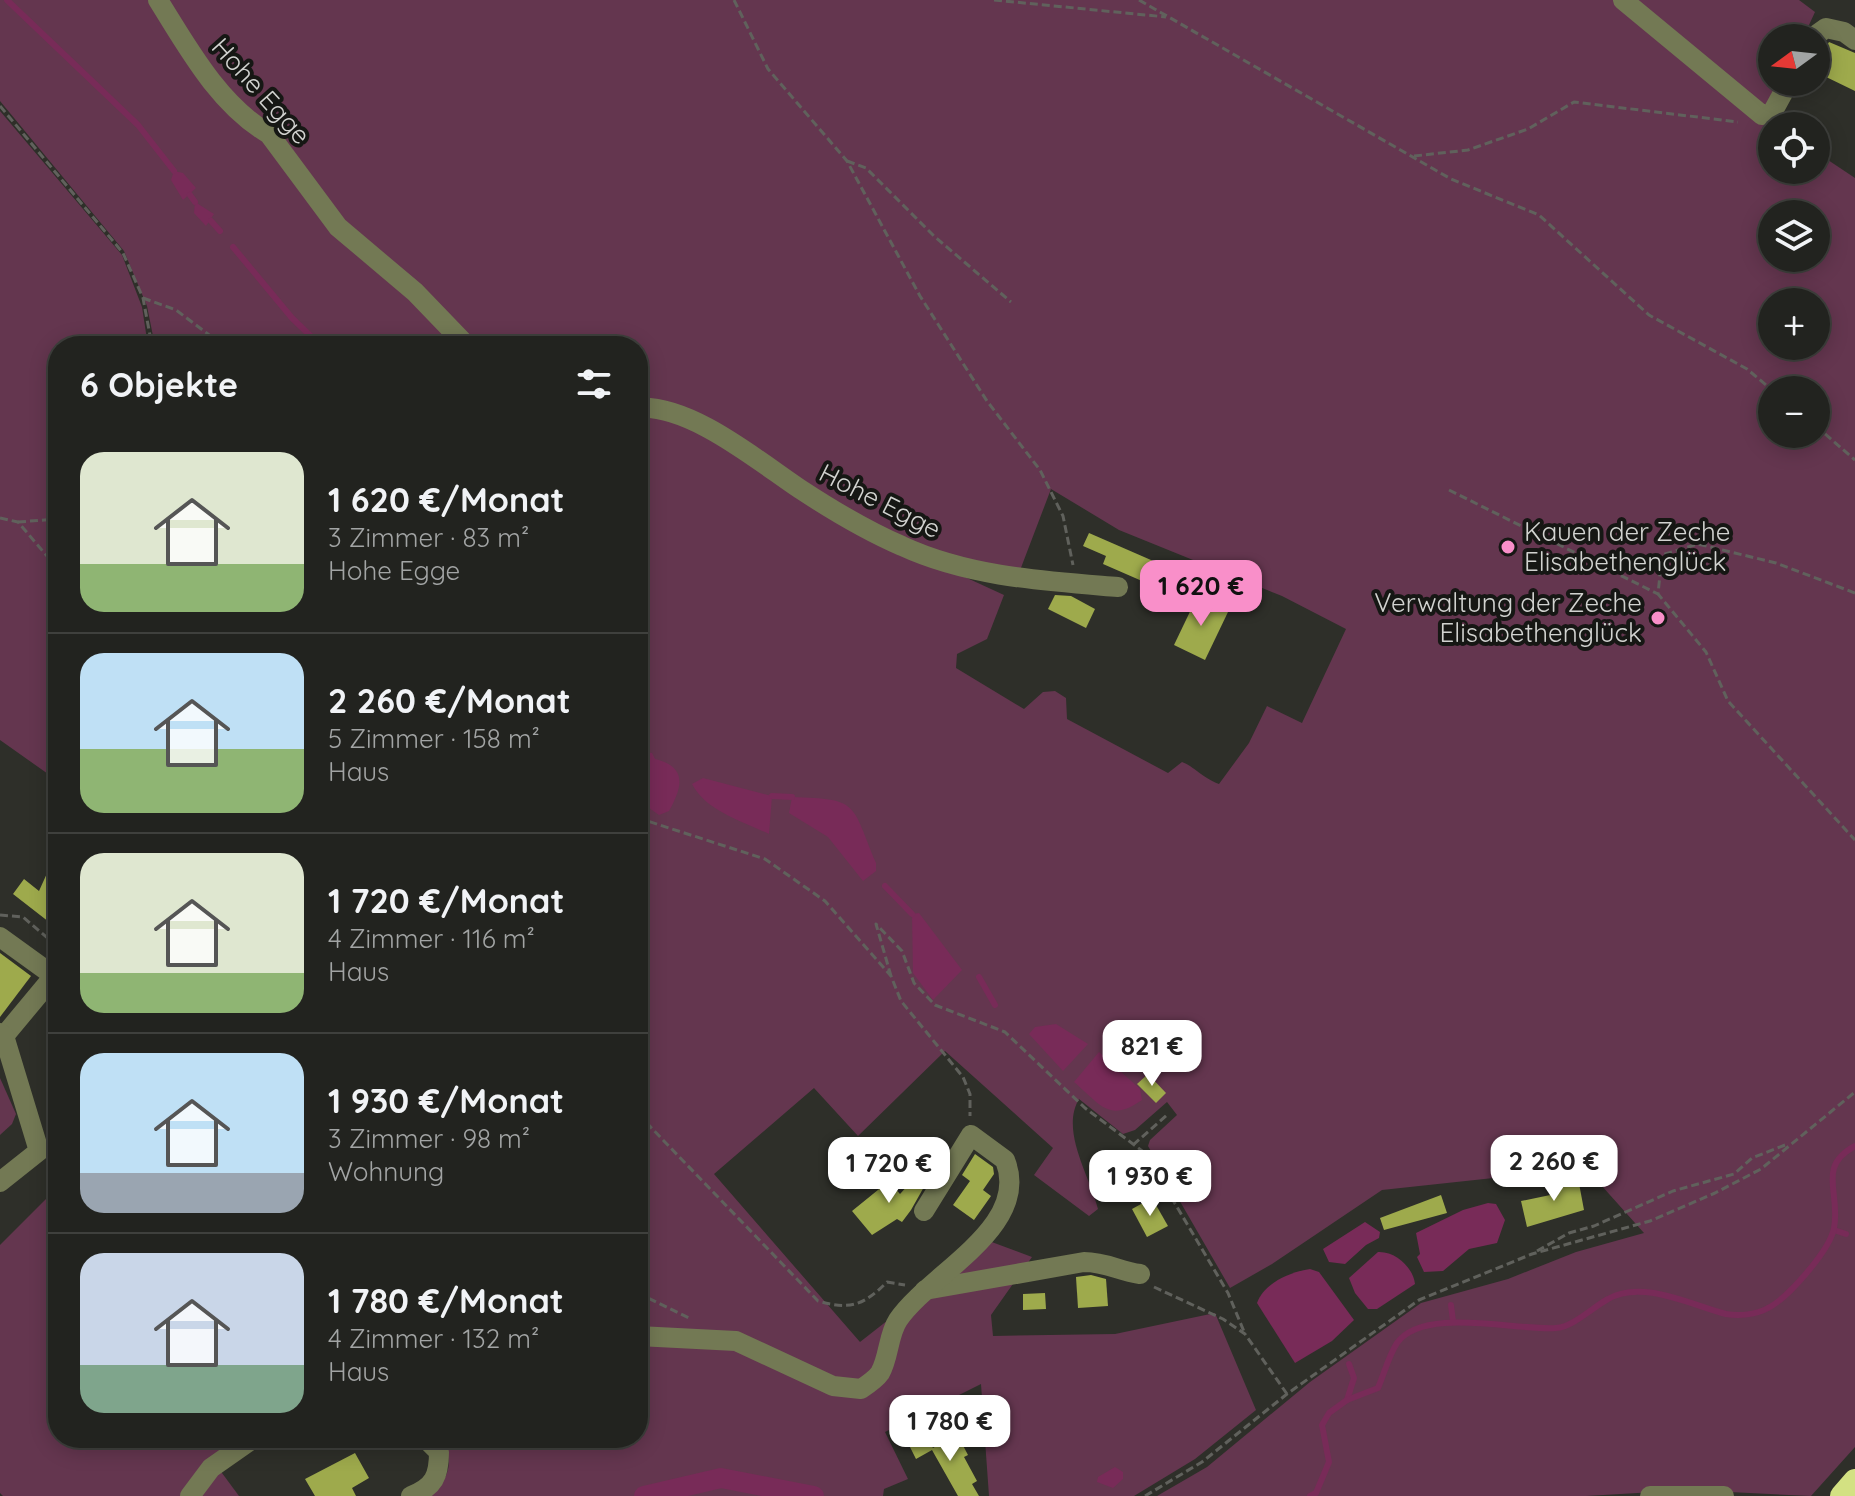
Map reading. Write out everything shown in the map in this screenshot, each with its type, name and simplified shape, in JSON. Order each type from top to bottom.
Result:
[{"type":"highway","points":[[1842,1496],[1855,1481]]},
{"type":"street","name":"Hohe Egge","points":[[158,0],[200,67],[253,125],[269,134],[338,227],[415,292],[457,336]]},
{"type":"street","points":[[1623,0],[1758,112]]},
{"type":"street","points":[[1830,29],[1844,32],[1855,40]]},
{"type":"street","name":"Hohe Egge","points":[[648,409],[664,410],[689,419],[805,492],[901,546],[979,571],[1118,587]]},
{"type":"street","points":[[0,937],[48,972]]},
{"type":"street","points":[[48,983],[2,1035],[48,1151]]},
{"type":"street","points":[[648,1337],[736,1341],[833,1386],[861,1389],[880,1374],[897,1321],[981,1241],[1001,1215],[1009,1195],[1011,1175],[1005,1160],[971,1135],[924,1211]]},
{"type":"street","points":[[0,1182],[48,1155]]},
{"type":"street","points":[[921,1295],[1084,1262],[1105,1262],[1144,1280]]},
{"type":"street","points":[[190,1496],[211,1468],[240,1448]]},
{"type":"street","points":[[411,1496],[428,1490],[439,1473],[439,1452],[435,1448]]},
{"type":"street","points":[[1650,1496],[1724,1496]]},
{"type":"path","points":[[734,0],[768,69],[847,161],[920,296],[987,401],[1040,470],[1063,516],[1076,583]]},
{"type":"path","points":[[994,0],[1166,17]]},
{"type":"path","points":[[1139,0],[1451,179],[1539,215],[1649,315],[1747,369],[1758,378]]},
{"type":"path","points":[[1414,156],[1468,150],[1528,129],[1574,102],[1742,122],[1758,116]]},
{"type":"path","points":[[0,106],[123,253],[143,298],[150,336]]},
{"type":"path","points":[[847,161],[866,168],[934,236],[1011,302]]},
{"type":"path","points":[[143,298],[176,310],[211,336]]},
{"type":"path","points":[[1830,438],[1855,460]]},
{"type":"path","points":[[1449,490],[1658,594],[1706,652],[1728,701],[1855,840]]},
{"type":"path","points":[[0,518],[18,522],[48,520]]},
{"type":"path","points":[[18,522],[48,557]]},
{"type":"path","points":[[1658,594],[1662,555],[1698,544],[1776,563],[1855,593]]},
{"type":"path","points":[[648,821],[765,859],[825,901],[891,976]]},
{"type":"path","points":[[0,915],[23,917],[48,938]]},
{"type":"path","points":[[971,1135],[970,1094],[963,1077],[901,1001],[876,924],[902,951],[914,983],[935,1005],[1005,1032],[1085,1108],[1145,1153],[1228,1293],[1245,1334],[1287,1394]]},
{"type":"path","points":[[1145,1496],[1202,1462],[1287,1394],[1419,1300],[1532,1254],[1663,1216],[1761,1169],[1855,1092]]},
{"type":"path","points":[[1133,1145],[1167,1115]]},
{"type":"path","points":[[648,1124],[818,1301],[843,1308],[876,1293],[887,1282],[906,1286],[921,1295]]},
{"type":"path","points":[[1532,1254],[1569,1233],[1594,1226],[1673,1191],[1734,1174],[1752,1158],[1789,1144]]},
{"type":"path","points":[[1144,1280],[1223,1319],[1245,1334]]},
{"type":"path","points":[[648,1298],[694,1320]]},
{"type":"shaded area","points":[[0,0],[151,0],[182,47],[448,336],[153,336],[147,306],[124,251],[0,101]]},
{"type":"shaded area","points":[[164,0],[1799,0],[1815,12],[1809,24],[1758,24],[1758,96],[1775,96],[1767,112],[1758,112],[1758,184],[1830,184],[1830,161],[1855,178],[1855,1447],[1811,1496],[1689,1490],[1586,1496],[1157,1496],[1207,1467],[1310,1382],[1421,1303],[1508,1279],[1576,1252],[1644,1233],[1584,1166],[1557,1178],[1550,1172],[1382,1190],[1272,1264],[1230,1288],[1148,1146],[1150,1140],[1177,1115],[1167,1102],[1135,1130],[1123,1134],[1079,1099],[1074,1112],[1075,1139],[1098,1209],[1089,1216],[1034,1175],[1053,1148],[945,1051],[858,1136],[814,1088],[714,1174],[860,1342],[989,1241],[1032,1257],[991,1315],[993,1336],[1115,1334],[1215,1313],[1256,1410],[1195,1459],[1134,1496],[989,1496],[981,1384],[885,1432],[908,1479],[884,1489],[883,1496],[428,1496],[441,1484],[448,1470],[445,1448],[648,1448],[648,412],[686,423],[843,521],[1004,595],[987,639],[957,654],[956,668],[1024,709],[1043,692],[1055,691],[1066,698],[1067,719],[1168,773],[1182,762],[1219,784],[1249,743],[1267,706],[1302,723],[1346,629],[1282,596],[1119,530],[1051,489],[1019,573],[936,554],[857,520],[721,431],[692,417],[648,405],[648,336],[466,336],[419,289],[341,226],[271,131],[238,105],[210,72]]},
{"type":"shaded area","points":[[0,111],[122,255],[142,307],[146,336],[48,336],[48,774],[0,740]]},
{"type":"shaded area","points":[[174,171],[183,173],[196,188],[183,200],[171,180]]},
{"type":"shaded area","points":[[195,202],[214,214],[206,226],[194,213]]},
{"type":"shaded area","points":[[648,752],[673,767],[679,779],[669,811],[659,815],[648,807]]},
{"type":"shaded area","points":[[703,778],[772,796],[769,834],[706,801],[692,784]]},
{"type":"shaded area","points":[[792,797],[830,800],[850,808],[862,828],[876,863],[876,871],[863,881],[828,837],[789,813]]},
{"type":"shaded area","points":[[919,913],[962,970],[933,1000],[913,973],[912,914]]},
{"type":"shaded area","points":[[1056,1024],[1088,1044],[1063,1071],[1029,1034],[1035,1027]]},
{"type":"shaded area","points":[[1099,1052],[1140,1089],[1142,1100],[1131,1107],[1113,1110],[1099,1104],[1074,1082]]},
{"type":"shaded area","points":[[0,1078],[16,1114],[12,1124],[0,1135]]},
{"type":"shaded area","points":[[48,1197],[48,1448],[231,1448],[183,1496],[3,1496],[0,1493],[0,1245]]},
{"type":"shaded area","points":[[1488,1203],[1496,1204],[1505,1220],[1497,1243],[1469,1249],[1443,1271],[1424,1272],[1417,1257],[1420,1254],[1416,1233],[1463,1210]]},
{"type":"shaded area","points":[[1365,1222],[1380,1232],[1379,1238],[1345,1264],[1329,1262],[1323,1249]]},
{"type":"shaded area","points":[[1378,1252],[1391,1254],[1402,1261],[1411,1272],[1415,1284],[1377,1309],[1368,1309],[1355,1293],[1349,1278]]},
{"type":"shaded area","points":[[1310,1269],[1319,1272],[1354,1320],[1332,1341],[1295,1363],[1257,1303],[1265,1290],[1279,1280]]},
{"type":"shaded area","points":[[1115,1467],[1123,1472],[1123,1479],[1113,1488],[1097,1482],[1098,1477]]},
{"type":"shaded area","points":[[219,1469],[239,1496],[197,1496]]},
{"type":"building","points":[[1830,42],[1855,53],[1855,91],[1830,79]]},
{"type":"building","points":[[1089,533],[1190,577],[1181,598],[1103,564],[1106,556],[1083,546]]},
{"type":"building","points":[[1055,595],[1071,596],[1095,609],[1086,628],[1048,609]]},
{"type":"building","points":[[1197,597],[1228,612],[1205,660],[1174,645]]},
{"type":"building","points":[[48,871],[48,921],[13,894],[24,879],[39,891]]},
{"type":"building","points":[[0,953],[31,976],[0,1017]]},
{"type":"building","points":[[1148,1074],[1166,1093],[1156,1103],[1137,1084]]},
{"type":"building","points":[[975,1154],[993,1167],[994,1174],[983,1190],[991,1196],[974,1220],[953,1205],[970,1181],[962,1175]]},
{"type":"building","points":[[920,1172],[929,1178],[902,1222],[897,1219],[872,1235],[852,1211],[889,1181],[900,1194]]},
{"type":"building","points":[[1105,1174],[1115,1194],[1102,1201],[1092,1181]]},
{"type":"building","points":[[1578,1178],[1584,1210],[1527,1227],[1521,1201],[1555,1194],[1553,1183]]},
{"type":"building","points":[[1441,1195],[1447,1213],[1384,1230],[1380,1218]]},
{"type":"building","points":[[1152,1198],[1168,1226],[1147,1237],[1132,1209]]},
{"type":"building","points":[[1091,1275],[1106,1279],[1108,1306],[1078,1308],[1076,1277]]},
{"type":"building","points":[[1045,1293],[1046,1309],[1023,1310],[1023,1294]]},
{"type":"building","points":[[957,1434],[968,1455],[964,1457],[977,1481],[972,1484],[979,1496],[958,1496],[932,1450],[916,1459],[909,1445],[925,1436],[933,1448]]},
{"type":"building","points":[[355,1453],[369,1478],[352,1488],[356,1496],[315,1496],[305,1479]]},
{"type":"waterway","points":[[7,0],[138,125],[174,171]]},
{"type":"waterway","points":[[190,195],[195,202]]},
{"type":"waterway","points":[[211,221],[220,231]]},
{"type":"waterway","points":[[233,247],[311,336]]},
{"type":"waterway","points":[[772,796],[792,797]]},
{"type":"waterway","points":[[885,886],[912,914]]},
{"type":"waterway","points":[[979,977],[995,1005]]},
{"type":"waterway","points":[[1310,1496],[1316,1493],[1329,1462],[1322,1425],[1329,1413],[1347,1400],[1378,1388],[1394,1348],[1410,1332],[1428,1325],[1449,1323],[1562,1327],[1608,1299],[1636,1292],[1667,1296],[1736,1315],[1758,1312],[1776,1303],[1807,1272],[1831,1237],[1835,1215],[1833,1172],[1843,1154],[1855,1146]]},
{"type":"waterway","points":[[1834,1230],[1846,1234]]},
{"type":"waterway","points":[[1451,1305],[1453,1321]]},
{"type":"waterway","points":[[1347,1400],[1354,1378],[1349,1364]]},
{"type":"waterway","points":[[644,1496],[721,1478],[814,1496]]},
{"type":"place","name":"Kauen der Zeche Elisabethenglück","points":[[1508,547]]},
{"type":"place","name":"Verwaltung der Zeche Elisabethenglück","points":[[1658,618]]}]
